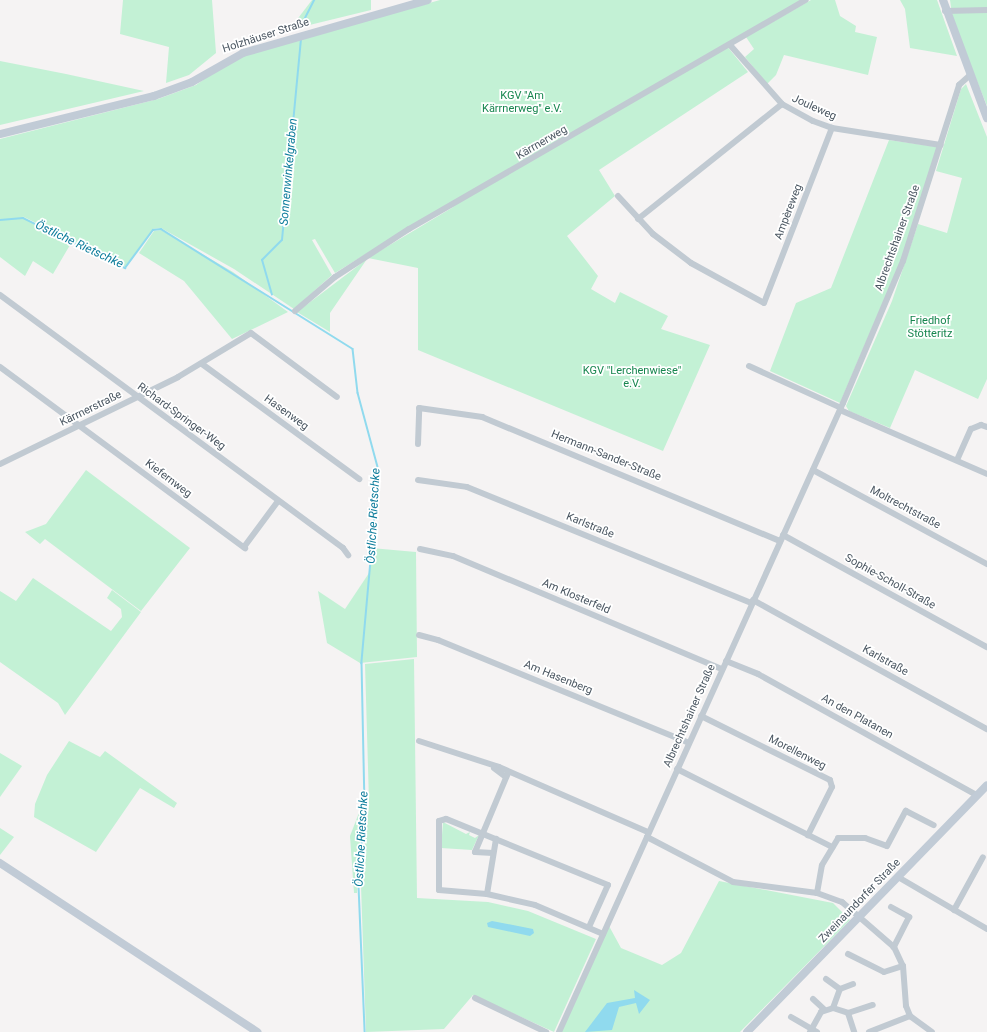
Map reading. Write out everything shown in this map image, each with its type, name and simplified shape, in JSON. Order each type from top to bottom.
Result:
[{"type":"street","name":"Holzhäuser Straße","points":[[0,134],[154,96],[196,80],[243,53],[428,0]]},
{"type":"street","name":"Kärrnerweg","points":[[295,311],[335,276],[409,230],[806,0]]},
{"type":"street","points":[[943,0],[945,11],[987,118]]},
{"type":"street","points":[[945,11],[987,10]]},
{"type":"street","name":"Jouleweg","points":[[730,45],[782,104],[832,128],[941,145]]},
{"type":"street","name":"Albrechtshainer Straße","points":[[559,1032],[840,409],[903,261],[959,85],[970,74]]},
{"type":"street","points":[[618,196],[638,219],[782,104]]},
{"type":"street","name":"Ampèreweg","points":[[638,219],[710,276],[764,303],[832,128]]},
{"type":"street","name":"Richard-Springer-Weg","points":[[0,295],[343,548],[348,556]]},
{"type":"street","name":"Kärrnerstraße","points":[[0,464],[80,426],[202,364],[251,333],[337,397]]},
{"type":"street","name":"Hasenweg","points":[[202,364],[359,479]]},
{"type":"street","points":[[749,366],[840,409],[987,474]]},
{"type":"street","name":"Kiefernweg","points":[[0,367],[244,547],[278,501]]},
{"type":"street","name":"Hermann-Sander-Straße","points":[[418,444],[419,408],[482,417],[782,538]]},
{"type":"street","points":[[957,460],[971,429],[981,425],[987,427]]},
{"type":"street","name":"Moltrechtstraße","points":[[813,470],[987,564]]},
{"type":"street","name":"Karlstraße","points":[[418,480],[467,487],[752,602],[987,729]]},
{"type":"street","name":"Sophie-Scholl-Straße","points":[[782,538],[987,646]]},
{"type":"street","name":"Am Klosterfeld","points":[[420,549],[453,556],[722,669]]},
{"type":"street","name":"Am Hasenberg","points":[[419,635],[438,640],[689,743]]},
{"type":"street","name":"An den Platanen","points":[[726,660],[758,674],[976,795]]},
{"type":"street","name":"Morellenweg","points":[[701,716],[830,780],[832,787],[808,835]]},
{"type":"street","points":[[419,741],[437,744],[647,834],[733,882],[817,894],[842,902],[894,947],[903,966],[906,1006],[910,1016],[932,1032]]},
{"type":"street","points":[[677,769],[832,846]]},
{"type":"street","points":[[493,854],[475,852],[507,775]]},
{"type":"street","name":"Zweinaundorfer Straße","points":[[747,1032],[987,785]]},
{"type":"street","points":[[817,894],[821,869],[832,846],[838,838],[868,838],[887,846],[906,811],[934,825]]},
{"type":"street","points":[[589,927],[608,885],[446,819],[439,821],[439,890],[487,894],[535,905],[603,934]]},
{"type":"street","points":[[487,894],[496,839]]},
{"type":"street","points":[[954,910],[983,857]]},
{"type":"street","points":[[0,864],[258,1032]]},
{"type":"street","points":[[898,877],[987,929]]},
{"type":"street","points":[[891,906],[909,918],[894,947]]},
{"type":"street","points":[[848,954],[884,972],[903,966]]},
{"type":"street","points":[[826,979],[840,988],[853,984]]},
{"type":"street","points":[[833,1008],[840,988]]},
{"type":"street","points":[[475,998],[546,1032]]},
{"type":"street","points":[[813,999],[825,1010]]},
{"type":"street","points":[[791,1017],[813,1031],[825,1010],[833,1008],[848,1014],[872,1005]]},
{"type":"street","points":[[848,1014],[854,1032]]},
{"type":"street","points":[[869,1032],[910,1016]]},
{"type":"green space","points":[[123,0],[212,0],[216,53],[189,75],[166,83],[169,47],[120,34]]},
{"type":"green space","points":[[312,0],[371,0],[371,10],[289,30]]},
{"type":"green space","points":[[440,0],[803,0],[726,45],[748,72],[599,170],[615,196],[567,236],[598,276],[591,289],[615,303],[620,292],[668,316],[661,329],[710,345],[663,451],[418,350],[418,268],[368,258],[455,206],[408,228],[335,273],[315,239],[312,240],[332,275],[294,309],[234,269],[161,228],[153,229],[125,267],[22,216],[70,245],[53,274],[33,261],[25,276],[0,257],[0,139],[158,99],[196,85],[224,65],[248,54]]},
{"type":"green space","points":[[811,0],[835,0],[840,16],[856,26],[855,32],[877,37],[868,75],[784,55],[776,75],[767,84],[745,57],[754,49],[746,37]]},
{"type":"green space","points":[[900,0],[937,0],[957,56],[910,48],[905,9]]},
{"type":"green space","points":[[950,0],[987,0],[987,106],[953,21]]},
{"type":"green space","points":[[0,61],[66,74],[144,91],[0,125]]},
{"type":"green space","name":"Friedhof Stötteritz","points":[[966,84],[987,137],[987,379],[978,399],[915,370],[890,428],[849,411],[846,406],[892,301],[918,224],[947,233],[962,178],[936,171],[961,89]]},
{"type":"green space","points":[[889,140],[938,147],[901,260],[840,403],[770,371],[796,303],[831,288]]},
{"type":"green space","points":[[161,230],[233,272],[288,312],[232,339],[184,281],[139,253],[154,231]]},
{"type":"green space","points":[[367,259],[330,313],[330,332],[297,312]]},
{"type":"green space","points":[[86,470],[190,548],[141,611],[45,539],[40,544],[25,532],[46,524]]},
{"type":"green space","points":[[371,548],[416,552],[417,657],[360,663],[327,643],[318,591],[345,609],[369,573]]},
{"type":"green space","points":[[33,578],[111,631],[122,617],[121,609],[107,598],[112,590],[141,612],[65,715],[58,703],[0,662],[0,591],[16,601]]},
{"type":"green space","points":[[414,659],[417,898],[488,902],[528,911],[596,939],[554,1032],[473,995],[444,1029],[366,1032],[361,886],[369,802],[365,664]]},
{"type":"green space","points":[[69,741],[100,757],[105,751],[177,803],[174,808],[140,788],[96,852],[34,817],[35,804],[47,775]]},
{"type":"green space","points":[[0,753],[22,766],[0,797]]},
{"type":"green space","points":[[362,805],[357,893],[354,893],[350,836]]},
{"type":"green space","points":[[443,822],[466,834],[470,832],[469,835],[475,838],[479,835],[472,850],[441,848]]},
{"type":"green space","points":[[0,828],[14,837],[0,855]]},
{"type":"green space","points":[[719,881],[833,903],[850,920],[740,1032],[561,1032],[609,926],[621,948],[662,965],[681,953]]},
{"type":"water","points":[[492,921],[533,929],[534,933],[530,936],[488,927],[487,923]]},
{"type":"water","points":[[634,990],[650,1000],[639,1014],[636,1003],[619,1007],[612,1030],[585,1032],[607,1003],[635,998]]},
{"type":"waterway","name":"Sonnenwinkelgraben","points":[[302,24],[314,0]]},
{"type":"waterway","name":"Sonnenwinkelgraben","points":[[272,295],[262,260],[282,240],[301,39]]},
{"type":"waterway","name":"Östliche Rietschke","points":[[0,220],[23,218],[125,268],[153,230],[161,229],[353,349],[358,393],[379,471],[362,663],[365,808],[359,886],[365,1032]]},
{"type":"park label","name":"KGV \"Am Kärrnerweg\" e.V.","points":[[522,103]]},
{"type":"park label","name":"KGV \"Lerchenwiese\" e.V.","points":[[632,378]]}]
